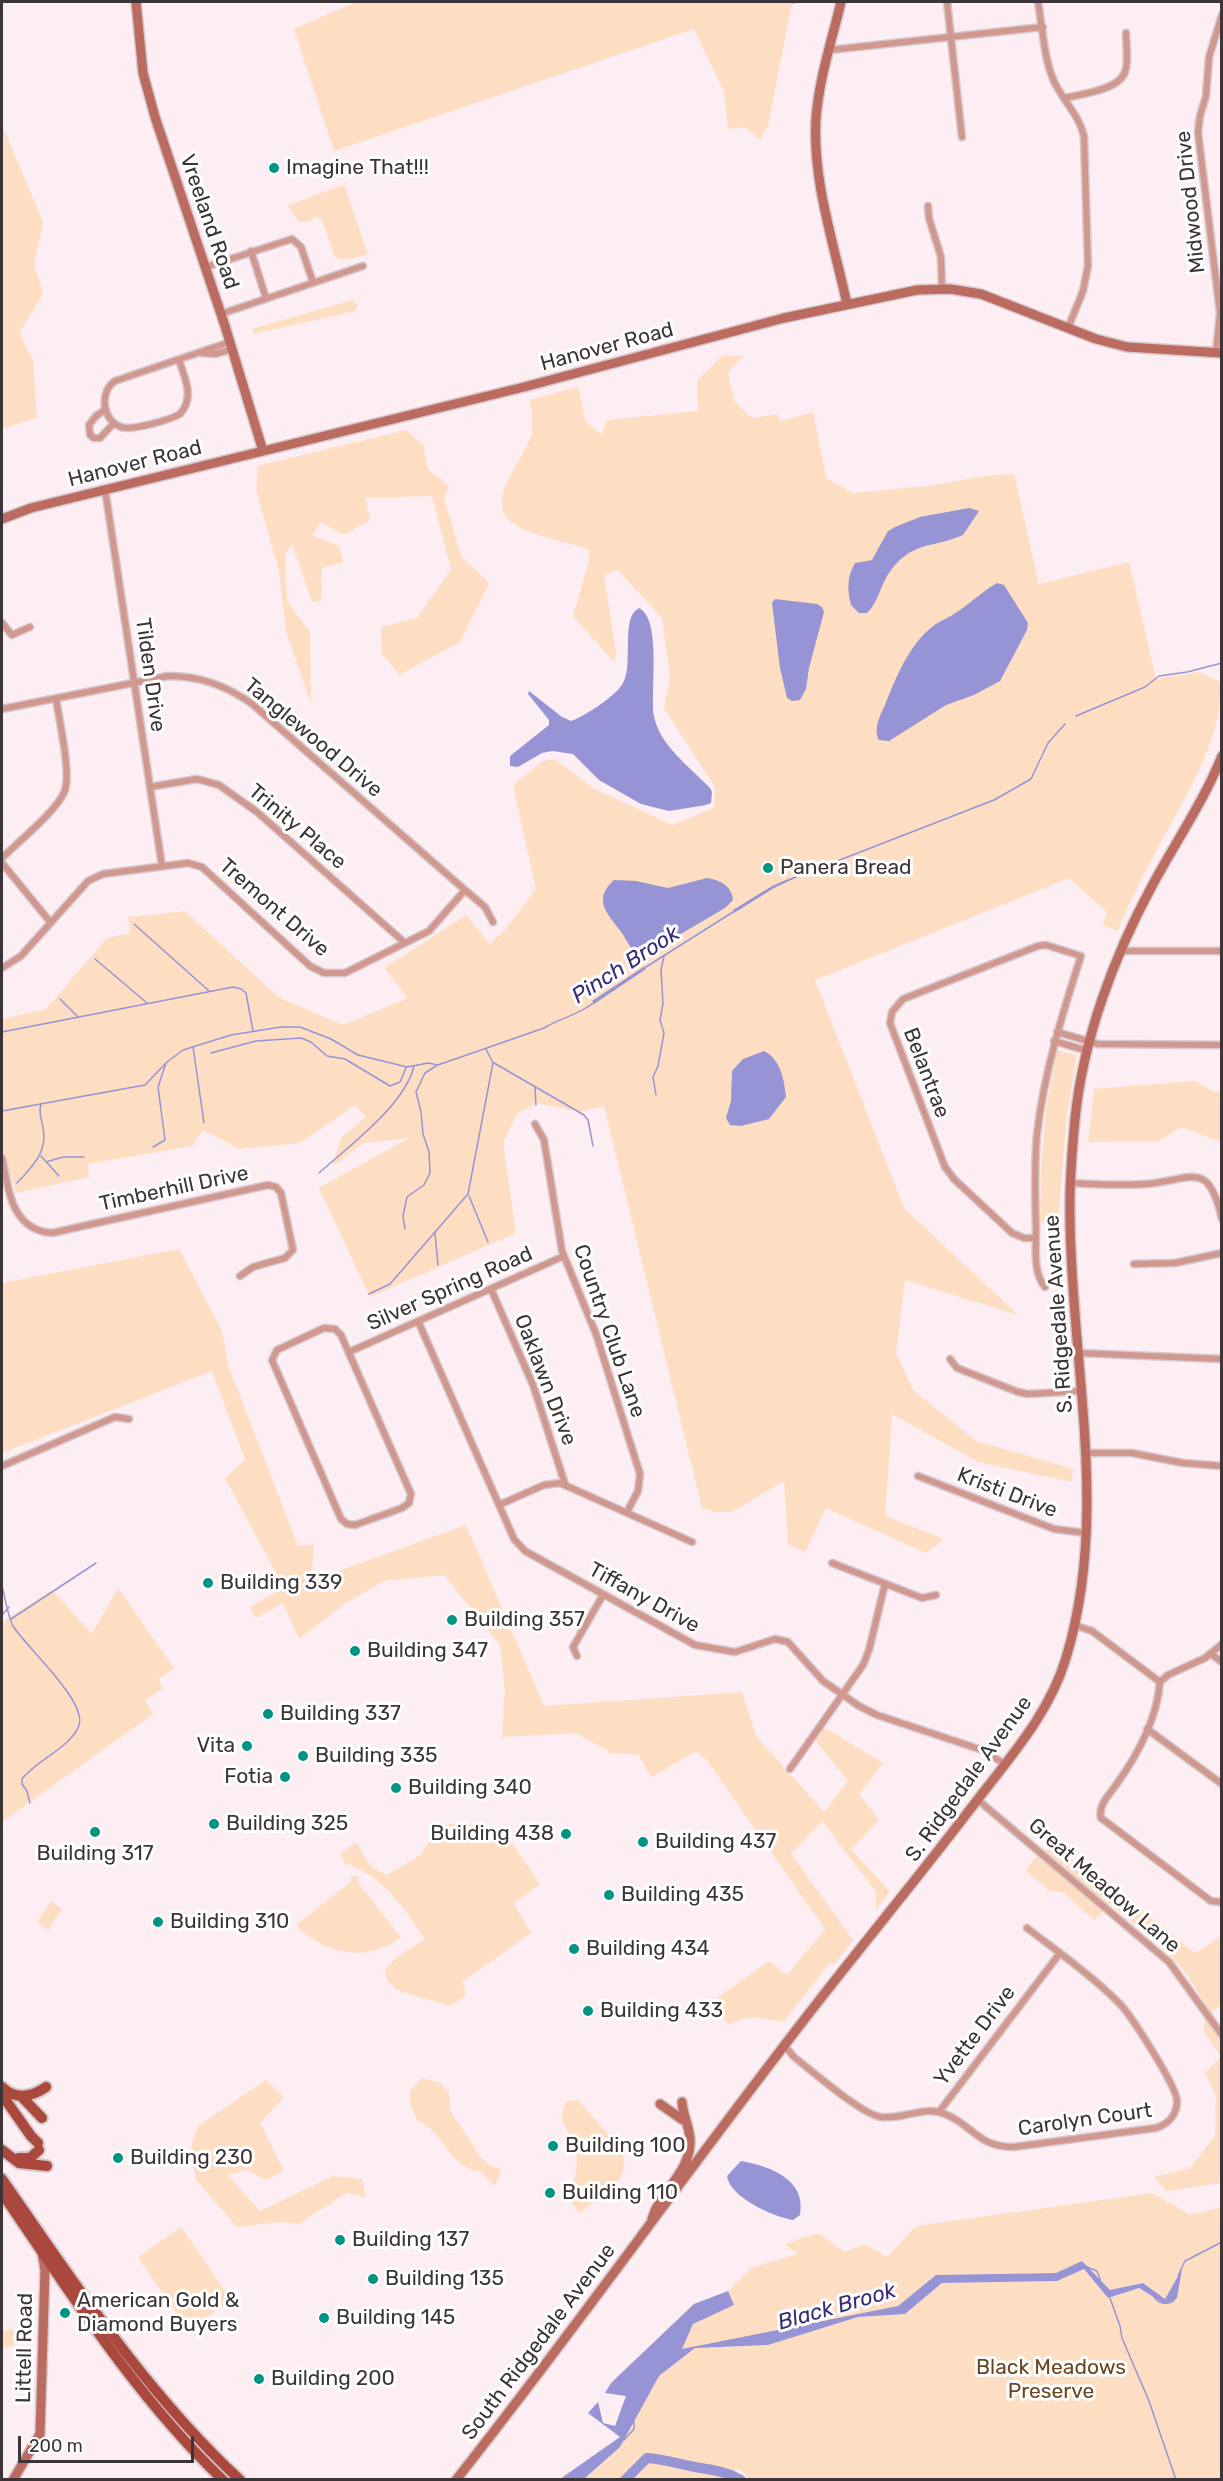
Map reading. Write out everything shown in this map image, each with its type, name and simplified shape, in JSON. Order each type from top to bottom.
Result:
[{"type":"main road","points":[[2,2087],[21,2096],[42,2118]]},
{"type":"main road","points":[[21,2096],[37,2093],[46,2087]]},
{"type":"main road","points":[[2,2095],[39,2146],[30,2158],[5,2153]]},
{"type":"main road","points":[[5,2153],[25,2164],[47,2166]]},
{"type":"main road","points":[[2,2179],[55,2256],[163,2401],[240,2480]]},
{"type":"main road","points":[[2,2193],[140,2390],[186,2443],[223,2480]]},
{"type":"street","name":"Vreeland Road","points":[[136,2],[141,57],[149,96],[232,346],[263,451]]},
{"type":"street","points":[[841,2],[816,118],[817,156],[822,189],[847,304]]},
{"type":"street","points":[[947,2],[963,137]]},
{"type":"street","points":[[1038,2],[1051,73],[1078,119],[1084,136],[1088,248],[1086,278],[1068,328]]},
{"type":"street","name":"Midwood Drive","points":[[1219,353],[1219,306],[1198,132],[1206,96],[1209,57],[1221,15]]},
{"type":"street","points":[[830,50],[1043,27]]},
{"type":"street","points":[[1065,98],[1113,85],[1122,79],[1126,65],[1126,33]]},
{"type":"street","points":[[928,206],[940,257],[942,289]]},
{"type":"street","points":[[206,267],[288,239],[296,240],[301,247],[313,282]]},
{"type":"street","points":[[251,251],[266,298]]},
{"type":"street","points":[[221,314],[363,266]]},
{"type":"street","name":"Hanover Road","points":[[2,519],[31,508],[519,389],[784,318],[917,290],[942,289],[981,294],[1096,339],[1127,346],[1219,353]]},
{"type":"street","points":[[179,360],[189,392],[187,403],[180,414],[132,428],[123,428],[114,423],[106,410],[105,394],[115,381],[201,352],[232,346]]},
{"type":"street","points":[[106,410],[89,424],[90,435],[100,438],[114,423]]},
{"type":"street","name":"Tilden Drive","points":[[105,489],[162,866]]},
{"type":"street","points":[[2,623],[12,635],[30,627]]},
{"type":"street","name":"Tanglewood Drive","points":[[2,709],[168,676],[208,680],[238,694],[251,703],[485,907],[494,922]]},
{"type":"street","points":[[51,923],[2,861],[57,804],[65,791],[67,774],[56,698]]},
{"type":"street","name":"S. Ridgedale Avenue","points":[[650,2227],[785,2046],[1034,1726],[1049,1701],[1066,1659],[1074,1625],[1086,1533],[1085,1453],[1072,1266],[1070,1183],[1079,1088],[1089,1046],[1121,951],[1136,917],[1221,756]]},
{"type":"street","name":"Trinity Place","points":[[150,786],[197,779],[219,785],[257,812],[405,944]]},
{"type":"street","name":"Tremont Drive","points":[[2,968],[21,956],[84,885],[95,877],[188,863],[209,872],[304,961],[324,973],[345,973],[405,944],[435,926],[465,890]]},
{"type":"street","name":"Belantrae","points":[[1036,1238],[1024,1238],[1012,1233],[949,1174],[891,1030],[890,1017],[895,1006],[903,999],[1038,946],[1046,945],[1081,956],[1054,1041],[1044,1084],[1037,1136],[1037,1273],[1045,1287]]},
{"type":"street","points":[[1121,951],[1221,951]]},
{"type":"street","points":[[1057,1032],[1089,1046]]},
{"type":"street","points":[[1054,1041],[1089,1046],[1098,1044],[1221,1045]]},
{"type":"street","name":"Country Club Lane","points":[[535,1124],[544,1140],[564,1256],[596,1334],[640,1474],[638,1491],[627,1512]]},
{"type":"street","name":"Timberhill Drive","points":[[2,1158],[14,1210],[24,1223],[52,1233],[268,1185],[276,1187],[281,1193],[293,1250],[285,1258],[253,1267],[240,1276]]},
{"type":"street","points":[[1070,1183],[1147,1184],[1191,1176],[1206,1182],[1214,1192],[1221,1220]]},
{"type":"street","points":[[1134,1264],[1175,1263],[1221,1253]]},
{"type":"street","name":"Silver Spring Road","points":[[349,1352],[564,1256]]},
{"type":"street","name":"Oaklawn Drive","points":[[491,1288],[533,1385],[565,1484]]},
{"type":"street","name":"Tiffany Drive","points":[[418,1321],[514,1539],[525,1551],[688,1642],[702,1647],[735,1652],[775,1639],[784,1640],[792,1644],[823,1681],[843,1695],[877,1714],[982,1750],[1005,1764]]},
{"type":"street","points":[[330,1328],[340,1333],[349,1352],[411,1494],[409,1503],[402,1508],[351,1525],[341,1519],[272,1360],[277,1350],[330,1328]]},
{"type":"street","points":[[1078,1353],[1221,1359]]},
{"type":"street","points":[[950,1359],[957,1368],[1018,1392],[1028,1394],[1082,1391]]},
{"type":"street","points":[[2,1466],[115,1417],[129,1419]]},
{"type":"street","points":[[1085,1453],[1132,1453],[1221,1466]]},
{"type":"street","name":"Kristi Drive","points":[[918,1476],[1054,1529],[1086,1533]]},
{"type":"street","points":[[499,1505],[544,1485],[565,1484],[692,1542]]},
{"type":"street","points":[[832,1563],[922,1598],[936,1595]]},
{"type":"street","points":[[790,1769],[866,1660],[885,1584]]},
{"type":"street","points":[[577,1656],[573,1647],[603,1594]]},
{"type":"street","points":[[1074,1625],[1092,1631],[1160,1682]]},
{"type":"street","points":[[1221,1644],[1197,1663],[1168,1675],[1160,1682],[1158,1696],[1134,1760],[1101,1806],[1101,1818],[1211,1901],[1221,1902]]},
{"type":"street","points":[[1211,1654],[1221,1662]]},
{"type":"street","points":[[1147,1729],[1221,1784]]},
{"type":"street","name":"Great Meadow Lane","points":[[978,1800],[1169,1962],[1221,2035]]},
{"type":"street","name":"Carolyn Court","points":[[939,2112],[951,2117],[987,2142],[1005,2147],[1156,2128],[1172,2118],[1177,2102],[1175,2090],[1129,2014],[1113,1998],[1027,1928]]},
{"type":"street","name":"Yvette Drive","points":[[785,2046],[794,2057],[873,2115],[891,2117],[928,2111],[939,2112],[1059,1953]]},
{"type":"street","points":[[650,2227],[654,2210],[686,2162],[690,2143],[682,2102]]},
{"type":"street","points":[[660,2104],[684,2120]]},
{"type":"street","name":"South Ridgedale Avenue","points":[[456,2480],[650,2227]]},
{"type":"street","name":"Littell Road","points":[[13,2480],[40,2434],[45,2270],[39,2246]]},
{"type":"green space","points":[[356,2],[792,2],[768,126],[760,140],[745,127],[728,129],[724,92],[694,29],[334,151],[294,29]]},
{"type":"green space","points":[[2,125],[43,222],[34,264],[43,294],[19,333],[33,360],[37,418],[2,429]]},
{"type":"green space","points":[[344,185],[368,254],[346,260],[335,257],[321,218],[316,217],[310,221],[299,222],[288,205]]},
{"type":"green space","points":[[352,300],[358,305],[355,311],[254,334],[252,329]]},
{"type":"green space","points":[[723,355],[744,356],[728,372],[734,401],[752,418],[778,414],[780,421],[813,412],[826,478],[853,493],[1014,474],[1039,584],[1129,562],[1156,679],[1199,672],[1221,682],[1216,725],[1202,764],[1117,931],[1103,925],[1107,912],[1069,878],[815,980],[904,1208],[1018,1315],[905,1280],[896,1354],[914,1391],[976,1441],[1073,1469],[1072,1482],[978,1462],[892,1414],[885,1516],[944,1539],[926,1553],[826,1508],[805,1552],[788,1544],[784,1481],[732,1512],[716,1512],[702,1508],[604,1106],[581,1112],[536,1103],[517,1114],[503,1143],[516,1233],[370,1297],[319,1188],[409,1138],[363,1143],[332,1167],[341,1138],[366,1117],[355,1105],[300,1143],[240,1149],[203,1130],[192,1146],[88,1164],[89,1177],[16,1193],[8,1167],[2,1168],[2,1019],[46,1009],[107,938],[130,933],[128,917],[185,911],[278,997],[343,1025],[408,998],[384,968],[466,915],[490,944],[506,929],[536,889],[513,785],[542,761],[555,759],[593,788],[672,825],[714,808],[715,787],[664,708],[670,677],[662,618],[618,570],[604,575],[616,654],[614,662],[573,616],[589,560],[588,549],[521,528],[508,519],[502,508],[507,483],[532,432],[530,400],[578,387],[586,422],[602,435],[607,420],[698,411],[697,381]]},
{"type":"green space","points":[[406,430],[423,445],[428,469],[449,486],[444,498],[461,556],[489,583],[460,642],[399,675],[382,654],[381,627],[417,618],[451,569],[432,496],[365,498],[370,520],[344,535],[321,522],[312,535],[339,546],[343,562],[322,568],[321,600],[312,602],[292,544],[285,554],[287,601],[310,632],[311,703],[286,632],[279,571],[256,490],[258,466]]},
{"type":"green space","points":[[1057,1050],[1077,1055],[1067,1114],[1058,1221],[1040,1222],[1041,1166],[1046,1110]]},
{"type":"green space","points":[[1194,1081],[1215,1092],[1221,1092],[1221,1142],[1181,1127],[1159,1141],[1088,1142],[1094,1089]]},
{"type":"green space","points":[[179,1249],[222,1331],[228,1365],[298,1546],[314,1544],[311,1581],[466,1525],[544,1706],[742,1692],[756,1736],[824,1812],[848,1781],[813,1737],[822,1726],[883,1763],[859,1794],[879,1820],[851,1849],[890,1892],[876,1909],[876,1892],[822,1821],[791,1854],[853,1940],[835,1964],[829,1964],[783,2022],[748,2018],[729,2025],[721,2015],[718,1997],[769,1961],[787,1975],[825,1929],[706,1759],[696,1751],[651,1777],[639,1755],[611,1753],[577,1733],[502,1737],[505,1690],[500,1645],[444,1575],[383,1581],[343,1605],[299,1639],[283,1603],[256,1618],[250,1607],[284,1588],[225,1478],[245,1460],[212,1371],[2,1453],[2,1283]]},
{"type":"green space","points":[[118,1588],[174,1668],[158,1679],[163,1688],[145,1700],[153,1714],[2,1822],[2,1622],[52,1590],[92,1634]]},
{"type":"green space","points":[[449,1824],[502,1829],[540,1884],[514,1904],[531,1933],[462,1982],[466,1995],[450,2006],[397,1990],[387,1980],[385,1970],[394,1960],[425,1939],[382,1884],[345,1863],[340,1854],[356,1842],[372,1868],[387,1875],[419,1856],[432,1838]]},
{"type":"green space","points":[[1056,1848],[1083,1871],[1090,1868],[1195,1953],[1221,1936],[1221,2006],[1212,2011],[1221,2029],[1221,2057],[1204,2031],[1206,2006],[1186,1973],[1170,1955],[1110,1904],[1094,1920],[1064,1893],[1048,1890],[1026,1871],[1040,1851]]},
{"type":"green space","points":[[356,1876],[359,1879],[358,1883],[401,1937],[374,1950],[360,1953],[346,1952],[320,1943],[296,1925],[351,1882],[351,1877]]},
{"type":"green space","points":[[51,1901],[62,1909],[48,1930],[37,1922]]},
{"type":"green space","points":[[1221,2057],[1221,2183],[1166,2191],[1154,2177],[1190,2168],[1215,2136],[1216,2096],[1205,2073]]},
{"type":"green space","points":[[422,2078],[441,2083],[449,2093],[450,2110],[479,2155],[489,2165],[501,2169],[495,2186],[480,2171],[461,2164],[434,2132],[417,2121],[410,2103],[410,2091]]},
{"type":"green space","points":[[266,2080],[284,2097],[260,2123],[284,2171],[266,2180],[246,2170],[228,2175],[260,2211],[333,2176],[362,2179],[366,2197],[346,2193],[299,2224],[280,2222],[237,2227],[196,2180],[191,2147],[198,2126]]},
{"type":"green space","points":[[578,2100],[605,2131],[616,2139],[623,2152],[624,2166],[619,2181],[580,2213],[562,2191],[572,2185],[577,2159],[573,2143],[561,2118],[566,2101]]},
{"type":"green space","name":"Black Meadows Preserve","points":[[1152,2193],[1190,2215],[1221,2207],[1221,2479],[752,2480],[736,2469],[732,2479],[584,2480],[620,2447],[659,2376],[695,2348],[768,2345],[858,2317],[905,2314],[942,2283],[1057,2281],[1084,2269],[1108,2298],[1139,2288],[1165,2304],[1180,2271],[1165,2299],[1143,2283],[1110,2290],[1082,2261],[1056,2273],[936,2275],[898,2306],[681,2350],[693,2324],[734,2305],[728,2291],[751,2268],[797,2254],[785,2244],[818,2233],[844,2252],[865,2244],[887,2257],[916,2226]]},
{"type":"green space","points":[[181,2227],[231,2300],[188,2330],[138,2257]]},
{"type":"green space","points":[[11,2329],[32,2340],[2,2348],[2,2331]]},
{"type":"water","points":[[969,508],[979,511],[963,535],[922,547],[904,556],[887,576],[876,601],[867,613],[859,613],[851,605],[849,583],[852,568],[855,563],[872,560],[888,531],[920,517]]},
{"type":"water","points":[[997,583],[1004,585],[1028,623],[1027,630],[1000,681],[974,695],[946,705],[889,741],[879,740],[877,727],[879,718],[911,650],[936,624]]},
{"type":"water","points":[[775,599],[817,604],[824,612],[809,668],[806,689],[800,700],[792,701],[787,698],[780,668],[772,603]]},
{"type":"water","points":[[639,608],[646,615],[653,641],[653,705],[657,727],[676,755],[710,788],[711,803],[706,805],[669,811],[641,804],[599,780],[573,754],[552,751],[542,753],[518,767],[510,766],[510,756],[549,725],[549,720],[528,694],[529,691],[562,717],[571,721],[600,705],[619,688],[626,675],[630,621],[633,613]]},
{"type":"water","points":[[810,871],[774,888],[734,913],[733,910],[772,886]]},
{"type":"water","points":[[707,878],[728,887],[733,900],[725,908],[645,955],[636,952],[631,947],[608,914],[603,901],[607,888],[614,880],[636,881],[668,888]]},
{"type":"water","points":[[645,966],[646,969],[594,1004],[592,1001]]},
{"type":"water","points":[[764,1051],[778,1065],[783,1077],[786,1097],[769,1119],[741,1126],[730,1125],[726,1118],[731,1101],[732,1071],[743,1059]]},
{"type":"water","points":[[741,2161],[763,2166],[784,2176],[792,2183],[801,2203],[800,2215],[793,2220],[775,2215],[754,2205],[735,2191],[727,2176]]},
{"type":"water","points":[[1082,2261],[1110,2290],[1143,2283],[1165,2299],[1182,2269],[1177,2298],[1165,2304],[1139,2288],[1108,2298],[1084,2269],[1057,2281],[942,2283],[905,2314],[858,2317],[768,2345],[695,2348],[659,2376],[620,2447],[584,2479],[560,2479],[620,2437],[588,2413],[598,2402],[603,2423],[615,2426],[626,2396],[605,2393],[611,2383],[694,2304],[728,2291],[734,2305],[693,2324],[682,2349],[898,2306],[936,2275],[1056,2273]]},
{"type":"waterway","points":[[789,2],[794,3]]},
{"type":"waterway","name":"Pinch Brook","points":[[1076,716],[1145,687],[1159,676],[1222,663]]},
{"type":"waterway","name":"Pinch Brook","points":[[778,884],[994,800],[1031,779],[1048,743],[1065,724]]},
{"type":"waterway","name":"Pinch Brook","points":[[646,967],[733,912]]},
{"type":"waterway","points":[[134,924],[209,991]]},
{"type":"waterway","points":[[656,1095],[653,1077],[658,1066],[664,1033],[660,1020],[663,1003],[661,970],[664,956]]},
{"type":"waterway","points":[[95,959],[147,1003]]},
{"type":"waterway","points":[[2,1032],[233,987],[246,993],[253,1031]]},
{"type":"waterway","points":[[60,999],[78,1017]]},
{"type":"waterway","name":"Pinch Brook","points":[[2,1111],[145,1085],[167,1062],[183,1050],[231,1035],[281,1027],[300,1027],[331,1039],[358,1055],[407,1067],[428,1063],[438,1065],[544,1028],[595,1002]]},
{"type":"waterway","points":[[211,1053],[256,1041],[301,1038],[311,1042],[327,1056],[345,1059],[390,1086],[400,1082],[406,1068]]},
{"type":"waterway","points":[[193,1047],[204,1123]]},
{"type":"waterway","points":[[369,1294],[390,1284],[468,1194],[493,1063],[486,1049]]},
{"type":"waterway","points":[[153,1147],[165,1140],[158,1087],[166,1063]]},
{"type":"waterway","points":[[494,1063],[584,1115],[588,1120],[593,1146]]},
{"type":"waterway","points":[[319,1173],[388,1110],[409,1081],[414,1066]]},
{"type":"waterway","points":[[405,1229],[403,1216],[407,1197],[424,1185],[430,1173],[429,1152],[423,1134],[416,1092],[425,1073],[436,1066]]},
{"type":"waterway","points":[[535,1087],[536,1105]]},
{"type":"waterway","points":[[17,1183],[41,1152],[44,1137],[40,1114],[41,1104]]},
{"type":"waterway","points":[[41,1156],[59,1176]]},
{"type":"waterway","points":[[46,1162],[63,1157],[84,1157]]},
{"type":"waterway","points":[[469,1196],[488,1242]]},
{"type":"waterway","points":[[435,1233],[438,1265]]},
{"type":"waterway","points":[[11,1619],[96,1563]]},
{"type":"waterway","points":[[2,1586],[13,1626],[54,1674],[74,1702],[79,1715],[79,1725],[69,1740],[22,1779],[30,1803]]},
{"type":"waterway","points":[[2,1615],[9,1607]]},
{"type":"waterway","name":"Black Brook","points":[[1178,2276],[1185,2261],[1222,2242]]},
{"type":"waterway","name":"Black Brook","points":[[1087,2267],[1097,2271],[1101,2282]]},
{"type":"waterway","name":"Black Brook","points":[[1154,2297],[1164,2303],[1170,2303],[1175,2299]]},
{"type":"waterway","points":[[1110,2298],[1122,2338],[1149,2401],[1176,2480]]},
{"type":"waterway","name":"Black Brook","points":[[624,2440],[634,2429],[634,2422]]},
{"type":"waterway","points":[[625,2480],[647,2458],[718,2471],[741,2480]]},
{"type":"place","name":"Imagine That!!!","points":[[274,168]]},
{"type":"place","name":"Panera Bread","points":[[768,868]]},
{"type":"place","name":"Building 339","points":[[208,1583]]},
{"type":"place","name":"Building 357","points":[[452,1620]]},
{"type":"place","name":"Building 347","points":[[355,1651]]},
{"type":"place","name":"Building 337","points":[[268,1714]]},
{"type":"place","name":"Vita","points":[[247,1746]]},
{"type":"place","name":"Building 335","points":[[303,1756]]},
{"type":"place","name":"Fotia","points":[[285,1777]]},
{"type":"place","name":"Building 340","points":[[396,1788]]},
{"type":"place","name":"Building 325","points":[[214,1824]]},
{"type":"place","name":"Building 317","points":[[95,1832]]},
{"type":"place","name":"Building 438","points":[[566,1834]]},
{"type":"place","name":"Building 437","points":[[643,1842]]},
{"type":"place","name":"Building 435","points":[[609,1895]]},
{"type":"place","name":"Building 310","points":[[158,1922]]},
{"type":"place","name":"Building 434","points":[[574,1949]]},
{"type":"place","name":"Building 433","points":[[588,2011]]},
{"type":"place","name":"Building 100","points":[[553,2146]]},
{"type":"place","name":"Building 230","points":[[118,2158]]},
{"type":"place","name":"Building 110","points":[[550,2193]]},
{"type":"place","name":"Building 137","points":[[340,2240]]},
{"type":"place","name":"Building 135","points":[[373,2279]]},
{"type":"place","name":"American Gold & Diamond Buyers","points":[[65,2313]]},
{"type":"place","name":"Building 145","points":[[324,2318]]},
{"type":"place","name":"Building 200","points":[[259,2379]]}]
